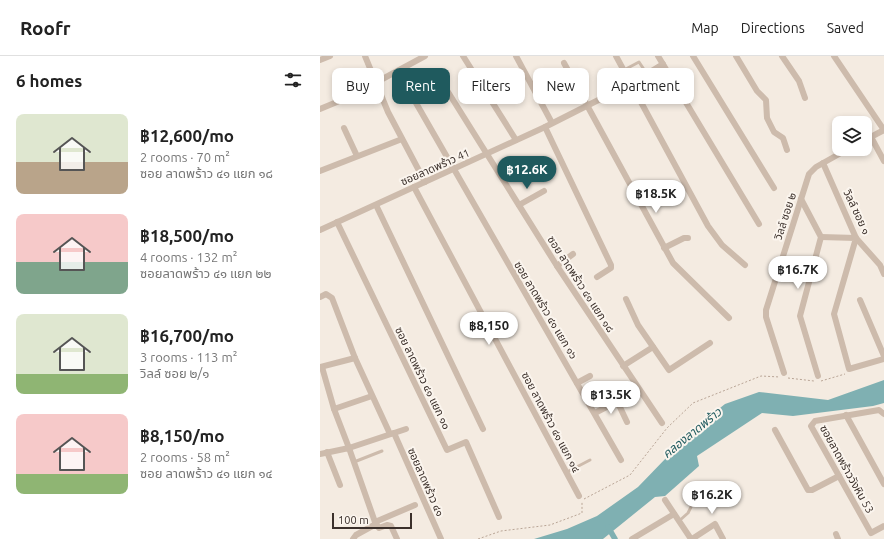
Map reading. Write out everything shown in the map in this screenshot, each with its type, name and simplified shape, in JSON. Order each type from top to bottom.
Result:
[{"type":"street","points":[[365,56],[370,68]]},
{"type":"street","points":[[384,79],[425,56]]},
{"type":"street","points":[[463,56],[516,140]]},
{"type":"street","points":[[516,56],[552,123]]},
{"type":"street","points":[[616,56],[623,68]]},
{"type":"street","points":[[658,56],[759,224]]},
{"type":"street","points":[[693,56],[774,188]]},
{"type":"street","points":[[736,56],[757,91],[766,100],[767,118],[774,132],[783,138],[786,150]]},
{"type":"street","points":[[782,56],[799,81],[806,98]]},
{"type":"street","points":[[834,56],[884,130],[872,136]]},
{"type":"street","points":[[564,63],[664,248],[676,267],[729,318]]},
{"type":"street","name":"ซอยลาดพร้าว 41","points":[[657,68],[663,64]]},
{"type":"street","name":"ซอย ลาดพร้าว ๔๑ แยก ๑๘","points":[[450,96],[557,266],[662,423]]},
{"type":"street","points":[[384,100],[402,139],[425,182]]},
{"type":"street","name":"ซอยลาดพร้าว 41","points":[[320,230],[454,170],[597,101]]},
{"type":"street","points":[[320,109],[332,104]]},
{"type":"street","name":"ซอย ลาดพร้าว ๔๑ แยก ๑๖","points":[[417,104],[595,413],[620,460]]},
{"type":"street","points":[[643,104],[708,226],[722,245],[745,265]]},
{"type":"street","points":[[545,127],[611,265],[611,268],[598,277]]},
{"type":"street","points":[[344,128],[357,156]]},
{"type":"street","points":[[320,171],[402,139]]},
{"type":"street","points":[[872,144],[884,161]]},
{"type":"street","name":"วิลล์ ซอย ๒","points":[[784,373],[766,314],[800,199],[809,174],[823,163],[836,156]]},
{"type":"street","name":"วิลล์ ซอย ๑","points":[[823,163],[856,238],[882,264],[884,274]]},
{"type":"street","name":"ซอย ลาดพร้าว ๔๑ แยก ๑๔","points":[[414,187],[579,496]]},
{"type":"street","points":[[519,205],[544,191]]},
{"type":"street","points":[[800,199],[821,237],[800,316],[818,376]]},
{"type":"street","points":[[376,205],[483,429]]},
{"type":"street","name":"ซอย ลาดพร้าว ๔๑ แยก ๑๐","points":[[337,222],[447,450],[466,442],[500,517]]},
{"type":"street","points":[[821,237],[856,238],[834,314],[834,320],[849,369],[884,358],[860,300]]},
{"type":"street","points":[[664,248],[684,238],[688,238]]},
{"type":"street","points":[[557,266],[574,254]]},
{"type":"street","name":"ซอยลาดพร้าว ๔๑","points":[[320,297],[326,294],[332,298],[355,358],[372,396],[392,433],[441,539]]},
{"type":"street","points":[[626,299],[638,325],[670,370],[710,343]]},
{"type":"street","points":[[623,366],[653,347]]},
{"type":"street","points":[[355,358],[321,367],[334,409],[376,523],[380,528],[387,525],[391,526],[396,539]]},
{"type":"street","points":[[577,383],[590,376]]},
{"type":"street","points":[[334,409],[372,396]]},
{"type":"street","points":[[595,413],[612,404],[618,403],[627,422]]},
{"type":"street","name":"ซอยลาดพร้าววังหิน 53","points":[[884,414],[882,411],[876,410],[815,421],[811,426],[871,532],[884,526]]},
{"type":"street","points":[[846,415],[884,484]]},
{"type":"street","points":[[320,454],[349,448],[406,429]]},
{"type":"street","points":[[776,430],[808,490],[812,490],[839,476]]},
{"type":"street","points":[[327,452],[340,485]]},
{"type":"street","points":[[664,500],[692,539],[714,524],[724,539]]},
{"type":"street","points":[[353,539],[356,535],[376,523],[416,505]]},
{"type":"street","points":[[632,539],[674,514]]},
{"type":"lane","points":[[628,68],[639,62],[643,68]]},
{"type":"lane","points":[[354,462],[382,451]]},
{"type":"lane","points":[[566,472],[590,460]]},
{"type":"lane","points":[[679,521],[688,513],[691,507]]},
{"type":"path","points":[[478,539],[501,532],[550,525],[582,513],[582,500],[630,475],[667,428],[692,403],[761,376],[819,382],[847,373]]},
{"type":"water","name":"คลองลาดพร้าว","points":[[884,380],[884,403],[873,406],[793,416],[762,413],[697,456],[699,466],[665,496],[655,497],[603,539],[534,539],[567,529],[597,516],[638,487],[696,427],[725,404],[759,392],[828,400]]},
{"type":"waterway","points":[[608,527],[615,539]]}]
